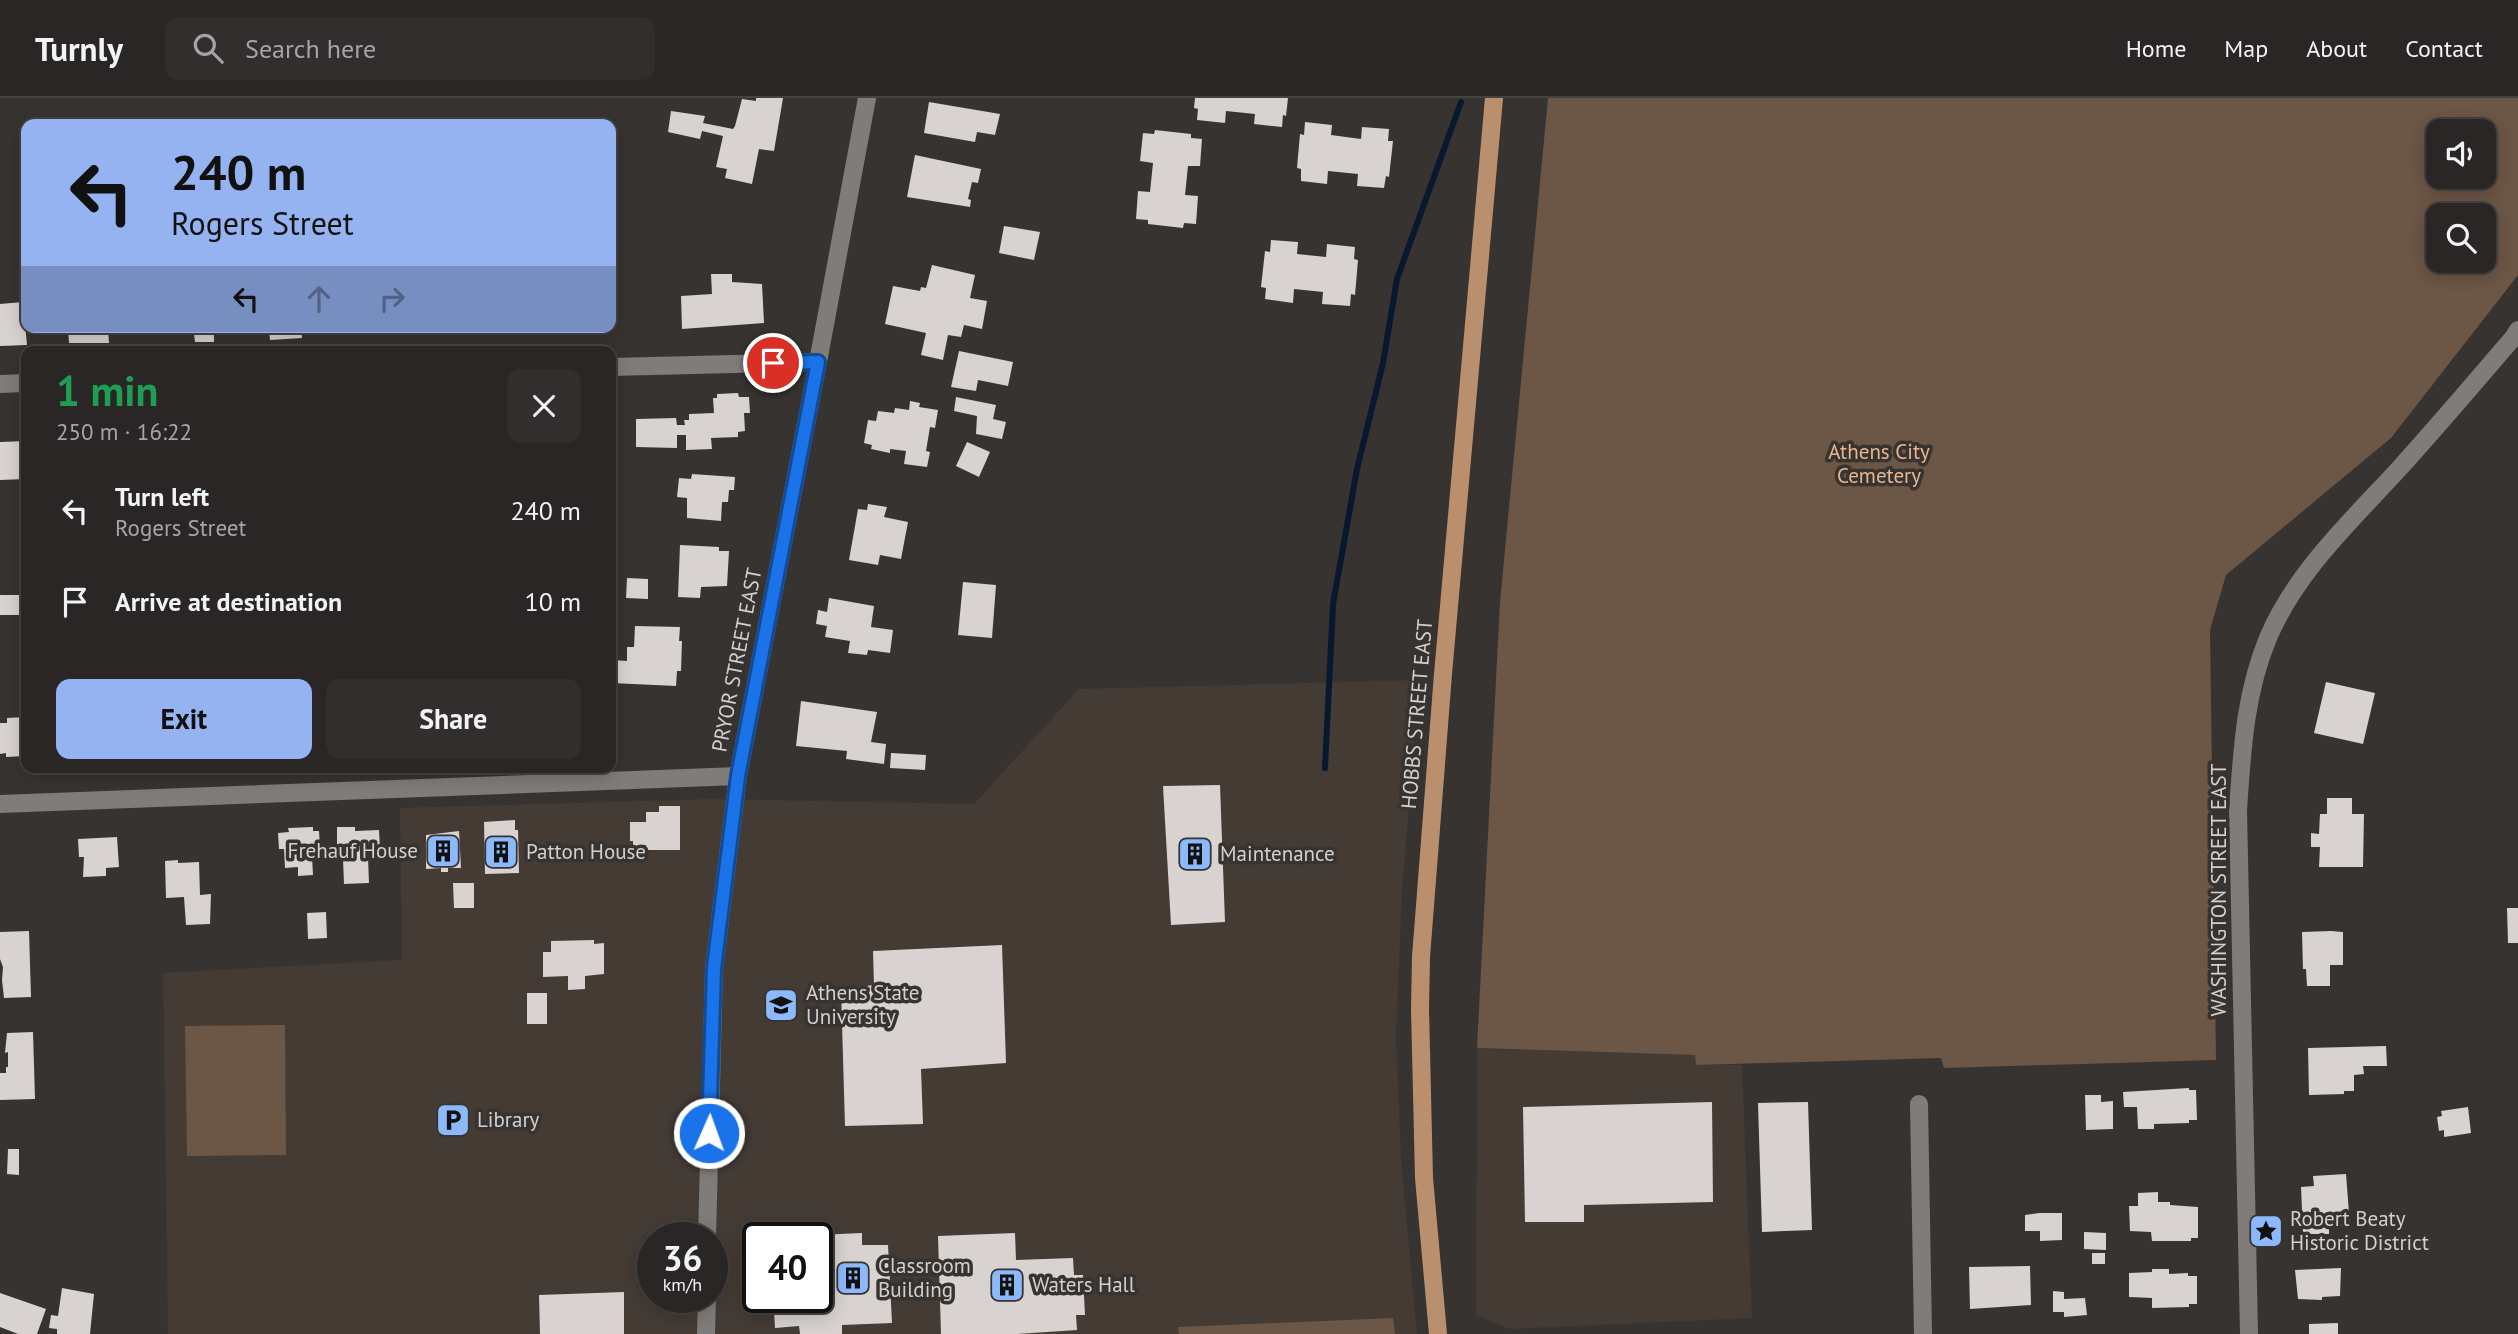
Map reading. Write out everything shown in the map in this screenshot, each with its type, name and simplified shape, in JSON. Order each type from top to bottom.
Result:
[{"type":"main road","name":"HOBBS STREET EAST","points":[[1438,1334],[1423,1178],[1421,957],[1494,98]]},
{"type":"street","name":"PRYOR STREET EAST","points":[[707,1222],[714,968],[738,776],[867,98]]},
{"type":"street","name":"WASHINGTON STREET EAST","points":[[2249,1334],[2238,810],[2242,746],[2257,667],[2269,636],[2293,590],[2320,554],[2400,468],[2518,330]]},
{"type":"street","points":[[616,368],[818,362]]},
{"type":"street","points":[[0,384],[21,383]]},
{"type":"street","points":[[0,804],[738,776]]},
{"type":"street","points":[[1919,1104],[1923,1334]]},
{"type":"street","points":[[706,1334],[707,1313]]},
{"type":"shaded area","name":"Athens State University","points":[[1419,680],[1402,892],[1396,1036],[1401,1159],[1417,1334],[168,1334],[163,973],[402,960],[400,808],[712,799],[974,804],[1079,689]]},
{"type":"shaded area","points":[[1477,1048],[1695,1055],[1696,1065],[1742,1065],[1752,1318],[1510,1329],[1476,1315]]},
{"type":"green space","name":"Athens City Cemetery","points":[[1548,98],[2518,98],[2518,275],[2391,438],[2226,575],[2210,630],[2216,1060],[1944,1068],[1941,1058],[1696,1065],[1695,1055],[1477,1048],[1500,602]]},
{"type":"green space","points":[[285,1025],[286,1155],[187,1156],[185,1026]]},
{"type":"green space","points":[[1393,1318],[1395,1334],[1179,1334],[1178,1327]]},
{"type":"building","points":[[756,98],[783,98],[774,151],[759,149],[752,184],[725,178],[727,169],[716,167],[723,136],[702,131],[700,139],[668,132],[671,111],[705,116],[703,123],[733,129],[742,99],[756,101]]},
{"type":"building","points":[[1195,98],[1288,98],[1282,127],[1254,124],[1255,114],[1226,111],[1225,123],[1197,120]]},
{"type":"building","points":[[929,102],[1000,114],[995,135],[977,132],[975,142],[924,133]]},
{"type":"building","points":[[1305,122],[1332,125],[1331,135],[1361,139],[1362,127],[1389,129],[1388,141],[1393,141],[1389,177],[1386,176],[1384,188],[1357,186],[1358,174],[1328,171],[1327,184],[1301,181],[1301,169],[1297,168],[1300,134],[1304,135]]},
{"type":"building","points":[[1155,130],[1191,134],[1191,138],[1202,139],[1200,166],[1188,166],[1185,195],[1198,196],[1196,224],[1184,223],[1183,228],[1148,224],[1148,220],[1136,219],[1138,191],[1150,192],[1153,163],[1140,161],[1143,133],[1154,134]]},
{"type":"building","points":[[915,155],[981,169],[978,183],[972,182],[968,199],[971,200],[970,207],[907,197]]},
{"type":"building","points":[[1004,226],[1040,232],[1034,260],[999,253]]},
{"type":"building","points":[[1271,240],[1298,242],[1297,254],[1326,257],[1327,244],[1355,247],[1354,259],[1358,260],[1355,295],[1351,294],[1350,306],[1322,304],[1323,292],[1294,289],[1293,303],[1265,299],[1266,288],[1261,287],[1265,251],[1270,252]]},
{"type":"building","points":[[932,265],[975,275],[970,298],[987,301],[982,329],[964,325],[961,337],[948,335],[943,360],[921,355],[926,333],[885,324],[893,286],[920,291],[921,287],[926,288]]},
{"type":"building","points":[[711,274],[732,274],[732,282],[762,284],[764,323],[682,329],[681,296],[712,294]]},
{"type":"building","points":[[21,302],[21,333],[26,333],[27,345],[0,346],[0,304]]},
{"type":"building","points":[[68,333],[108,333],[109,343],[69,343]]},
{"type":"building","points":[[214,333],[214,342],[195,342],[194,334],[167,335]]},
{"type":"building","points":[[269,333],[302,333],[302,338],[270,340]]},
{"type":"building","points":[[959,351],[1013,362],[1008,386],[978,380],[976,391],[951,387]]},
{"type":"building","points":[[738,393],[739,397],[749,397],[750,413],[744,413],[745,431],[738,432],[738,437],[711,438],[712,449],[686,450],[686,435],[677,435],[677,448],[636,447],[636,419],[676,418],[677,425],[685,425],[684,420],[689,420],[689,414],[714,413],[713,398],[717,398],[717,394]]},
{"type":"building","points":[[956,397],[996,405],[993,419],[1006,422],[1002,439],[976,434],[977,416],[954,411]]},
{"type":"building","points":[[910,401],[920,403],[919,407],[938,410],[935,428],[930,427],[926,451],[930,452],[927,467],[904,464],[906,451],[890,449],[890,453],[871,449],[872,445],[864,443],[868,420],[876,421],[878,411],[894,413],[895,408],[909,410]]},
{"type":"building","points":[[21,441],[21,479],[0,480],[0,442]]},
{"type":"building","points":[[967,442],[990,452],[979,477],[956,466]]},
{"type":"building","points":[[692,474],[735,477],[734,490],[729,490],[728,502],[722,502],[721,521],[687,518],[687,498],[677,497],[679,478],[691,479]]},
{"type":"building","points":[[868,504],[887,507],[884,517],[908,522],[901,559],[880,555],[878,565],[849,560],[858,509],[867,510]]},
{"type":"building","points":[[680,545],[719,547],[719,551],[729,551],[727,586],[701,587],[700,598],[678,597]]},
{"type":"building","points":[[627,578],[648,579],[648,599],[626,598]]},
{"type":"building","points":[[963,582],[996,585],[992,638],[958,635]]},
{"type":"building","points":[[0,595],[21,595],[21,615],[0,615]]},
{"type":"building","points":[[829,598],[874,606],[871,627],[893,630],[890,653],[868,650],[867,655],[848,653],[850,641],[825,637],[827,626],[816,624],[818,610],[827,612]]},
{"type":"building","points":[[635,626],[680,627],[681,671],[677,671],[676,686],[616,683],[616,660],[627,661],[627,647],[634,647]]},
{"type":"building","points":[[2326,682],[2375,693],[2363,744],[2314,733]]},
{"type":"building","points":[[801,701],[877,712],[871,742],[886,744],[884,764],[846,759],[847,751],[796,746]]},
{"type":"building","points":[[21,717],[21,756],[6,757],[6,753],[0,754],[0,723],[7,723],[7,718]]},
{"type":"building","points":[[891,753],[926,755],[925,770],[890,768]]},
{"type":"building","name":"Maintenance","points":[[1220,785],[1225,922],[1171,925],[1163,786]]},
{"type":"building","points":[[2327,798],[2352,798],[2352,814],[2364,814],[2363,867],[2319,867],[2320,847],[2311,847],[2311,833],[2319,834],[2320,814],[2327,814]]},
{"type":"building","points":[[659,806],[680,806],[680,850],[646,850],[646,845],[633,846],[633,841],[630,841],[630,822],[646,822],[646,812],[659,812]]},
{"type":"building","name":"Patton House","points":[[515,820],[515,830],[518,830],[519,873],[485,874],[484,822]]},
{"type":"building","points":[[313,827],[313,831],[319,831],[320,847],[316,848],[317,857],[312,857],[313,875],[298,876],[298,867],[285,868],[284,849],[279,849],[278,833],[289,832],[288,828]]},
{"type":"building","points":[[337,827],[355,827],[355,831],[379,830],[380,850],[371,850],[372,856],[368,857],[369,883],[344,884],[343,859],[337,859]]},
{"type":"building","name":"Frehauf House","points":[[459,831],[461,868],[448,868],[448,872],[441,872],[441,868],[426,869],[426,835]]},
{"type":"building","points":[[117,837],[119,867],[106,868],[106,876],[83,877],[84,857],[79,857],[78,839]]},
{"type":"building","points":[[178,860],[178,863],[199,862],[200,895],[211,894],[210,924],[186,925],[184,897],[166,898],[165,861]]},
{"type":"building","points":[[453,883],[474,883],[474,908],[454,908]]},
{"type":"building","points":[[2507,908],[2518,908],[2518,943],[2508,943]]},
{"type":"building","points":[[326,912],[327,938],[308,939],[307,913]]},
{"type":"building","points":[[29,931],[31,997],[4,998],[0,932]]},
{"type":"building","points":[[2302,932],[2343,932],[2343,965],[2330,965],[2330,986],[2307,986],[2306,969],[2303,969]]},
{"type":"building","points":[[594,940],[594,944],[604,943],[604,974],[585,976],[585,989],[568,990],[568,976],[543,977],[543,952],[551,952],[551,941]]},
{"type":"building","points":[[1002,945],[1006,1063],[921,1069],[923,1124],[845,1126],[841,989],[874,985],[873,951]]},
{"type":"building","points":[[527,993],[547,993],[547,1024],[527,1024]]},
{"type":"building","points":[[33,1032],[35,1099],[0,1100],[0,1073],[6,1073],[8,1067],[8,1052],[5,1053],[7,1033]]},
{"type":"building","points":[[2386,1046],[2387,1066],[2363,1066],[2364,1074],[2354,1075],[2354,1091],[2344,1091],[2344,1094],[2309,1095],[2308,1048]]},
{"type":"building","points":[[2189,1088],[2196,1090],[2197,1120],[2189,1120],[2189,1123],[2154,1124],[2154,1129],[2138,1129],[2137,1107],[2124,1107],[2123,1092]]},
{"type":"building","points":[[2085,1095],[2101,1095],[2101,1102],[2113,1101],[2113,1129],[2086,1130]]},
{"type":"building","points":[[1712,1102],[1713,1202],[1584,1205],[1584,1222],[1525,1222],[1523,1107]]},
{"type":"building","points":[[1808,1102],[1812,1230],[1762,1232],[1758,1103]]},
{"type":"building","points":[[2468,1107],[2471,1133],[2444,1137],[2444,1130],[2439,1131],[2437,1117],[2442,1116],[2441,1111]]},
{"type":"building","points":[[8,1149],[19,1149],[19,1175],[7,1174]]},
{"type":"building","points":[[2346,1174],[2350,1226],[2329,1227],[2329,1234],[2303,1234],[2301,1187],[2314,1186],[2313,1176]]},
{"type":"building","points":[[2158,1192],[2158,1202],[2198,1207],[2198,1238],[2191,1238],[2191,1241],[2152,1241],[2151,1232],[2130,1231],[2129,1206],[2138,1206],[2138,1193]]},
{"type":"building","points":[[2062,1213],[2062,1240],[2040,1241],[2040,1231],[2025,1231],[2025,1215]]},
{"type":"building","points":[[2084,1232],[2106,1233],[2106,1250],[2084,1249]]},
{"type":"building","name":"Classroom Building","points":[[862,1233],[862,1245],[888,1245],[892,1323],[842,1325],[842,1334],[800,1334],[799,1326],[775,1328],[774,1313],[833,1313],[833,1234]]},
{"type":"building","name":"Waters Hall","points":[[1015,1233],[1016,1260],[1073,1258],[1074,1275],[1083,1275],[1085,1315],[1076,1315],[1077,1330],[1017,1334],[941,1334],[938,1236]]},
{"type":"building","points":[[2092,1253],[2105,1253],[2105,1264],[2092,1264]]},
{"type":"building","points":[[2030,1266],[2031,1305],[1970,1309],[1969,1267]]},
{"type":"building","points":[[2341,1268],[2340,1296],[2322,1297],[2322,1300],[2298,1299],[2295,1270]]},
{"type":"building","points":[[2152,1269],[2169,1269],[2169,1274],[2188,1273],[2188,1276],[2197,1276],[2197,1304],[2189,1304],[2189,1307],[2152,1308],[2152,1298],[2129,1297],[2129,1273],[2152,1272]]},
{"type":"building","points":[[62,1288],[94,1294],[90,1334],[57,1334],[57,1329],[49,1328],[51,1315],[58,1316]]},
{"type":"building","points":[[2053,1291],[2064,1292],[2064,1299],[2085,1298],[2087,1315],[2064,1317],[2064,1312],[2053,1312]]},
{"type":"building","points":[[624,1292],[624,1334],[540,1334],[539,1295]]},
{"type":"building","points":[[0,1293],[46,1309],[37,1334],[18,1334],[0,1327]]},
{"type":"building","points":[[2338,1323],[2338,1334],[2309,1334],[2309,1324]]},
{"type":"waterway","points":[[1325,768],[1333,604],[1357,469],[1383,363],[1397,279],[1461,102]]},
{"type":"place","name":"Frehauf House","points":[[443,851]]},
{"type":"place","name":"Patton House","points":[[501,852]]},
{"type":"place","name":"Maintenance","points":[[1195,854]]},
{"type":"place","name":"Athens State University","points":[[781,1005]]},
{"type":"place","name":"Library","points":[[453,1120]]},
{"type":"place","name":"Robert Beaty Historic District","points":[[2266,1231]]},
{"type":"place","name":"Classroom Building","points":[[853,1278]]},
{"type":"place","name":"Waters Hall","points":[[1007,1285]]},
{"type":"route","points":[[709,1133],[714,968],[738,776],[818,362],[773,363]]}]
